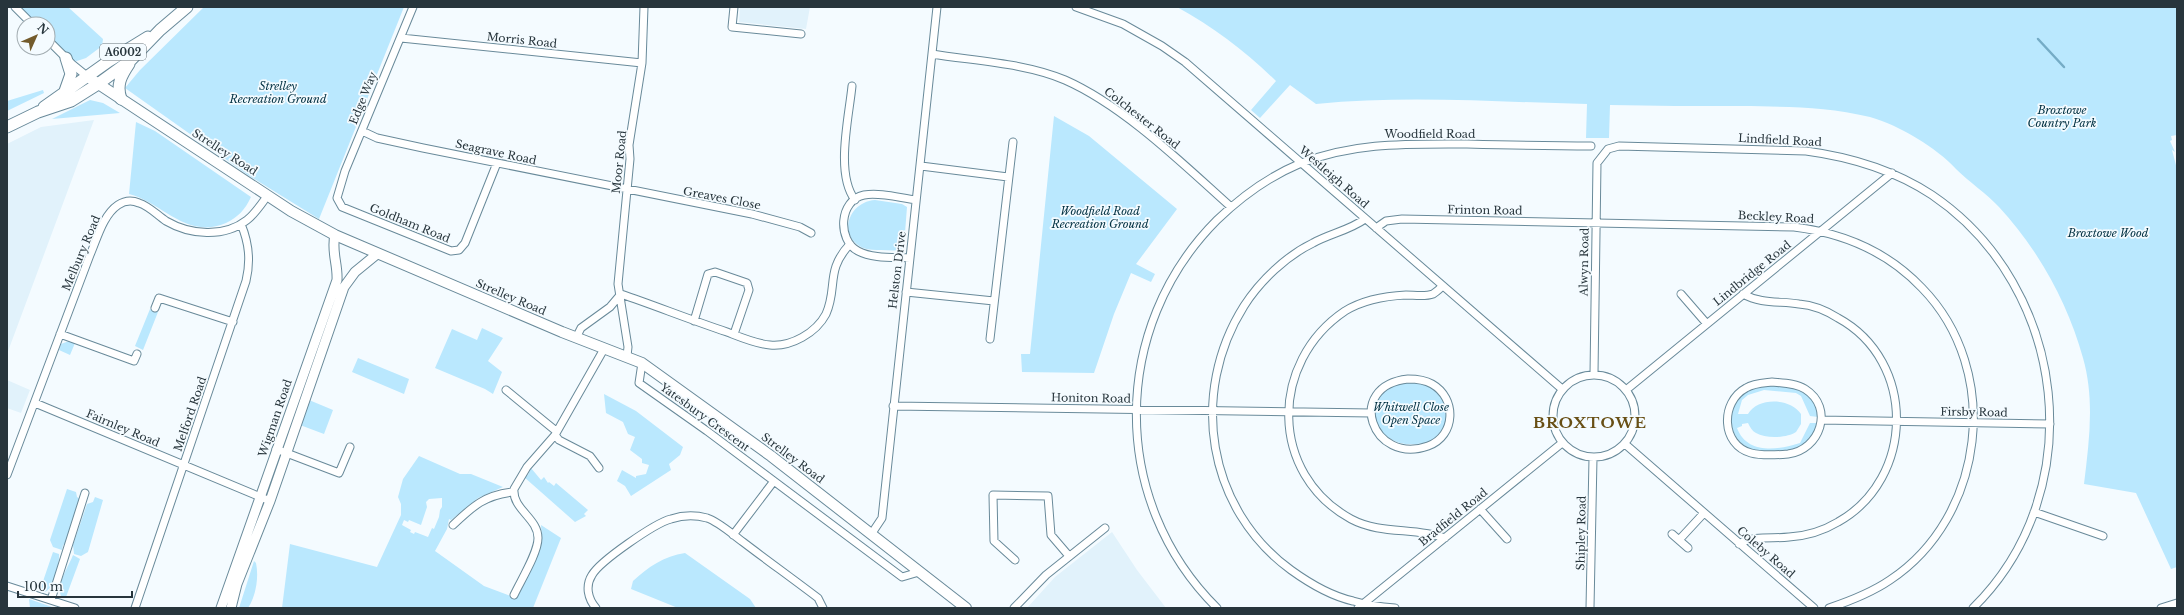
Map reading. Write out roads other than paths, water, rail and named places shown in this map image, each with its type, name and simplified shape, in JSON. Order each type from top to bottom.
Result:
[{"type":"main road","name":"A6002","points":[[7,127],[38,112],[71,101],[98,84],[131,60],[160,30],[187,7]]},
{"type":"main road","name":"A6002","points":[[38,112],[65,91],[88,77],[109,61],[160,30]]},
{"type":"main road","points":[[65,91],[71,74],[66,58]]},
{"type":"main road","name":"A6002","points":[[121,98],[118,84],[131,60]]},
{"type":"main road","name":"Strelley Road","points":[[88,77],[291,211],[335,235],[576,338],[642,363],[872,533],[951,598],[966,608]]},
{"type":"main road","name":"Strelley Road","points":[[951,598],[960,608]]},
{"type":"street","points":[[15,7],[24,16]]},
{"type":"street","name":"Edge Way","points":[[337,198],[345,172],[413,7]]},
{"type":"street","name":"Moor Road","points":[[626,356],[628,347],[622,318],[621,294],[618,284],[630,159],[629,145],[642,63],[644,7]]},
{"type":"street","points":[[734,7],[732,27],[801,34]]},
{"type":"street","name":"Helston Drive","points":[[872,533],[882,518],[937,7]]},
{"type":"street","name":"Westleigh Road","points":[[1076,7],[1123,24],[1162,46],[1185,62],[1562,389]]},
{"type":"street","name":"Morris Road","points":[[401,38],[642,63]]},
{"type":"street","name":"Strelley Road","points":[[56,48],[88,77]]},
{"type":"street","name":"Colchester Road","points":[[932,54],[1039,72],[1064,80],[1094,95],[1110,104],[1231,207]]},
{"type":"street","points":[[852,86],[844,171],[848,190],[855,200]]},
{"type":"street","name":"Seagrave Road","points":[[362,131],[377,138],[627,189]]},
{"type":"street","points":[[990,339],[1013,142]]},
{"type":"street","name":"Woodfield Road","points":[[1217,608],[1182,569],[1165,538],[1155,514],[1140,459],[1135,410],[1142,355],[1154,318],[1168,286],[1198,241],[1231,207],[1267,181],[1300,163],[1350,149],[1396,143],[1591,146]]},
{"type":"street","name":"Lindfield Road","points":[[1604,152],[1608,149],[1619,146],[1806,151],[1848,158],[1871,164],[1913,184],[1947,207],[1990,249],[2008,274],[2035,329],[2044,361],[2049,398],[2050,424],[2047,463],[2034,512],[2019,547],[2007,566],[1990,589],[1973,608]]},
{"type":"street","name":"Alwyn Road","points":[[1594,374],[1597,163],[1604,152]]},
{"type":"street","name":"Goldham Road","points":[[337,198],[342,207],[451,251],[459,250],[465,243],[497,163]]},
{"type":"street","points":[[920,166],[1008,177]]},
{"type":"street","name":"Lindbridge Road","points":[[1626,390],[1892,173]]},
{"type":"street","name":"Greaves Close","points":[[627,189],[752,214],[800,227],[811,233]]},
{"type":"street","points":[[910,258],[864,254],[850,244],[844,232],[843,224],[847,212],[855,200],[871,194],[916,200]]},
{"type":"street","name":"Melbury Road","points":[[7,475],[104,222],[118,205],[127,201],[138,202],[172,224],[197,233],[226,231],[241,224],[248,220],[268,195]]},
{"type":"street","points":[[1365,219],[1301,249],[1273,271],[1254,293],[1239,315],[1222,353],[1215,378],[1212,411],[1215,450],[1222,479],[1237,510],[1257,540],[1285,565],[1311,584],[1361,606],[1395,608]]},
{"type":"street","name":"Frinton Road","points":[[1376,228],[1386,221],[1402,219],[1596,223]]},
{"type":"street","name":"Beckley Road","points":[[1596,223],[1794,227],[1841,236],[1876,252],[1901,269],[1930,296],[1946,319],[1964,358],[1972,394],[1974,423],[1971,455],[1965,477],[1954,505],[1938,533],[1911,563],[1890,580],[1853,600],[1829,608]]},
{"type":"street","name":"Melford Road","points":[[135,608],[232,322],[249,267],[249,251],[241,224]]},
{"type":"street","name":"Wigman Road","points":[[221,608],[337,280],[338,268],[333,242],[335,235]]},
{"type":"street","points":[[576,338],[581,328],[610,307],[621,294],[694,321],[770,345],[784,344],[799,339],[809,333],[826,314],[838,256],[850,244]]},
{"type":"street","name":"Wigman Road","points":[[231,608],[237,584],[270,501],[344,287],[354,272],[377,254]]},
{"type":"street","points":[[694,321],[708,274],[715,272],[747,283],[749,290],[734,334]]},
{"type":"street","points":[[1442,286],[1431,294],[1382,298],[1362,303],[1346,311],[1331,322],[1311,344],[1300,362],[1290,394],[1288,412],[1291,438],[1297,459],[1310,483],[1332,506],[1353,520],[1376,529],[1435,534],[1445,538]]},
{"type":"street","points":[[906,292],[994,301]]},
{"type":"street","points":[[1681,294],[1707,324]]},
{"type":"street","points":[[1739,544],[1751,538],[1790,537],[1818,532],[1838,522],[1854,511],[1871,495],[1887,468],[1894,449],[1898,422],[1896,401],[1887,372],[1873,347],[1855,329],[1831,314],[1814,308],[1800,304],[1761,302],[1743,294]]},
{"type":"street","points":[[154,308],[159,298],[232,322]]},
{"type":"street","points":[[60,334],[134,361],[137,354]]},
{"type":"street","points":[[513,492],[527,467],[556,433],[604,349]]},
{"type":"street","name":"Yatesbury Crescent","points":[[642,363],[639,383],[774,481],[902,577],[919,572]]},
{"type":"street","points":[[1594,374],[1613,379],[1626,390],[1633,403],[1635,417],[1633,429],[1625,444],[1615,452],[1593,458],[1575,453],[1562,443],[1556,435],[1552,422],[1553,406],[1562,389],[1571,381],[1581,376],[1594,374]]},
{"type":"street","points":[[1408,379],[1426,382],[1441,391],[1450,406],[1451,414],[1448,429],[1444,436],[1428,446],[1409,448],[1394,446],[1381,438],[1373,424],[1371,413],[1371,406],[1381,389],[1391,383],[1408,379]]},
{"type":"street","points":[[1772,382],[1798,386],[1810,393],[1819,405],[1821,420],[1814,439],[1805,449],[1788,454],[1759,454],[1750,453],[1736,442],[1729,431],[1727,416],[1732,400],[1739,393],[1753,384],[1772,382]]},
{"type":"street","points":[[506,390],[556,433],[559,440],[590,456],[599,468]]},
{"type":"street","name":"Fairnley Road","points":[[35,402],[270,501]]},
{"type":"street","name":"Honiton Road","points":[[893,406],[1371,413]]},
{"type":"street","name":"Firsby Road","points":[[1821,420],[2050,424]]},
{"type":"street","name":"Bradfield Road","points":[[1361,606],[1562,443]]},
{"type":"street","name":"Coleby Road","points":[[1625,444],[1812,608]]},
{"type":"street","points":[[276,449],[338,473],[350,447]]},
{"type":"street","name":"Shipley Road","points":[[1590,608],[1593,458]]},
{"type":"street","points":[[733,535],[774,481]]},
{"type":"street","points":[[453,525],[477,503],[497,495],[513,492]]},
{"type":"street","points":[[513,492],[521,508],[537,528],[538,538],[514,595]]},
{"type":"street","points":[[51,600],[85,494]]},
{"type":"street","points":[[1015,560],[994,542],[992,495],[1048,496],[1052,535],[1069,556]]},
{"type":"street","points":[[1480,509],[1507,539]]},
{"type":"street","points":[[2034,512],[2103,536]]},
{"type":"street","points":[[1679,540],[1704,513]]},
{"type":"street","points":[[596,608],[590,601],[588,588],[592,574],[617,551],[642,534],[670,519],[690,515],[708,518],[733,535],[818,598],[823,608]]},
{"type":"street","points":[[1011,608],[1016,606],[1046,575],[1105,528]]},
{"type":"street","points":[[1672,534],[1688,548]]},
{"type":"street","points":[[7,586],[75,608]]},
{"type":"street","points":[[2161,608],[2177,603]]},
{"type":"waterway","points":[[2038,39],[2064,67]]},
{"type":"district","name":"BROXTOWE","points":[[1590,423]]},
{"type":"park label","name":"Strelley Recreation Ground","points":[[278,92]]},
{"type":"park label","name":"Broxtowe Country Park","points":[[2062,116]]},
{"type":"park label","name":"Woodfield Road Recreation Ground","points":[[1100,217]]},
{"type":"park label","name":"Broxtowe Wood","points":[[2108,233]]},
{"type":"park label","name":"Whitwell Close Open Space","points":[[1411,413]]}]
